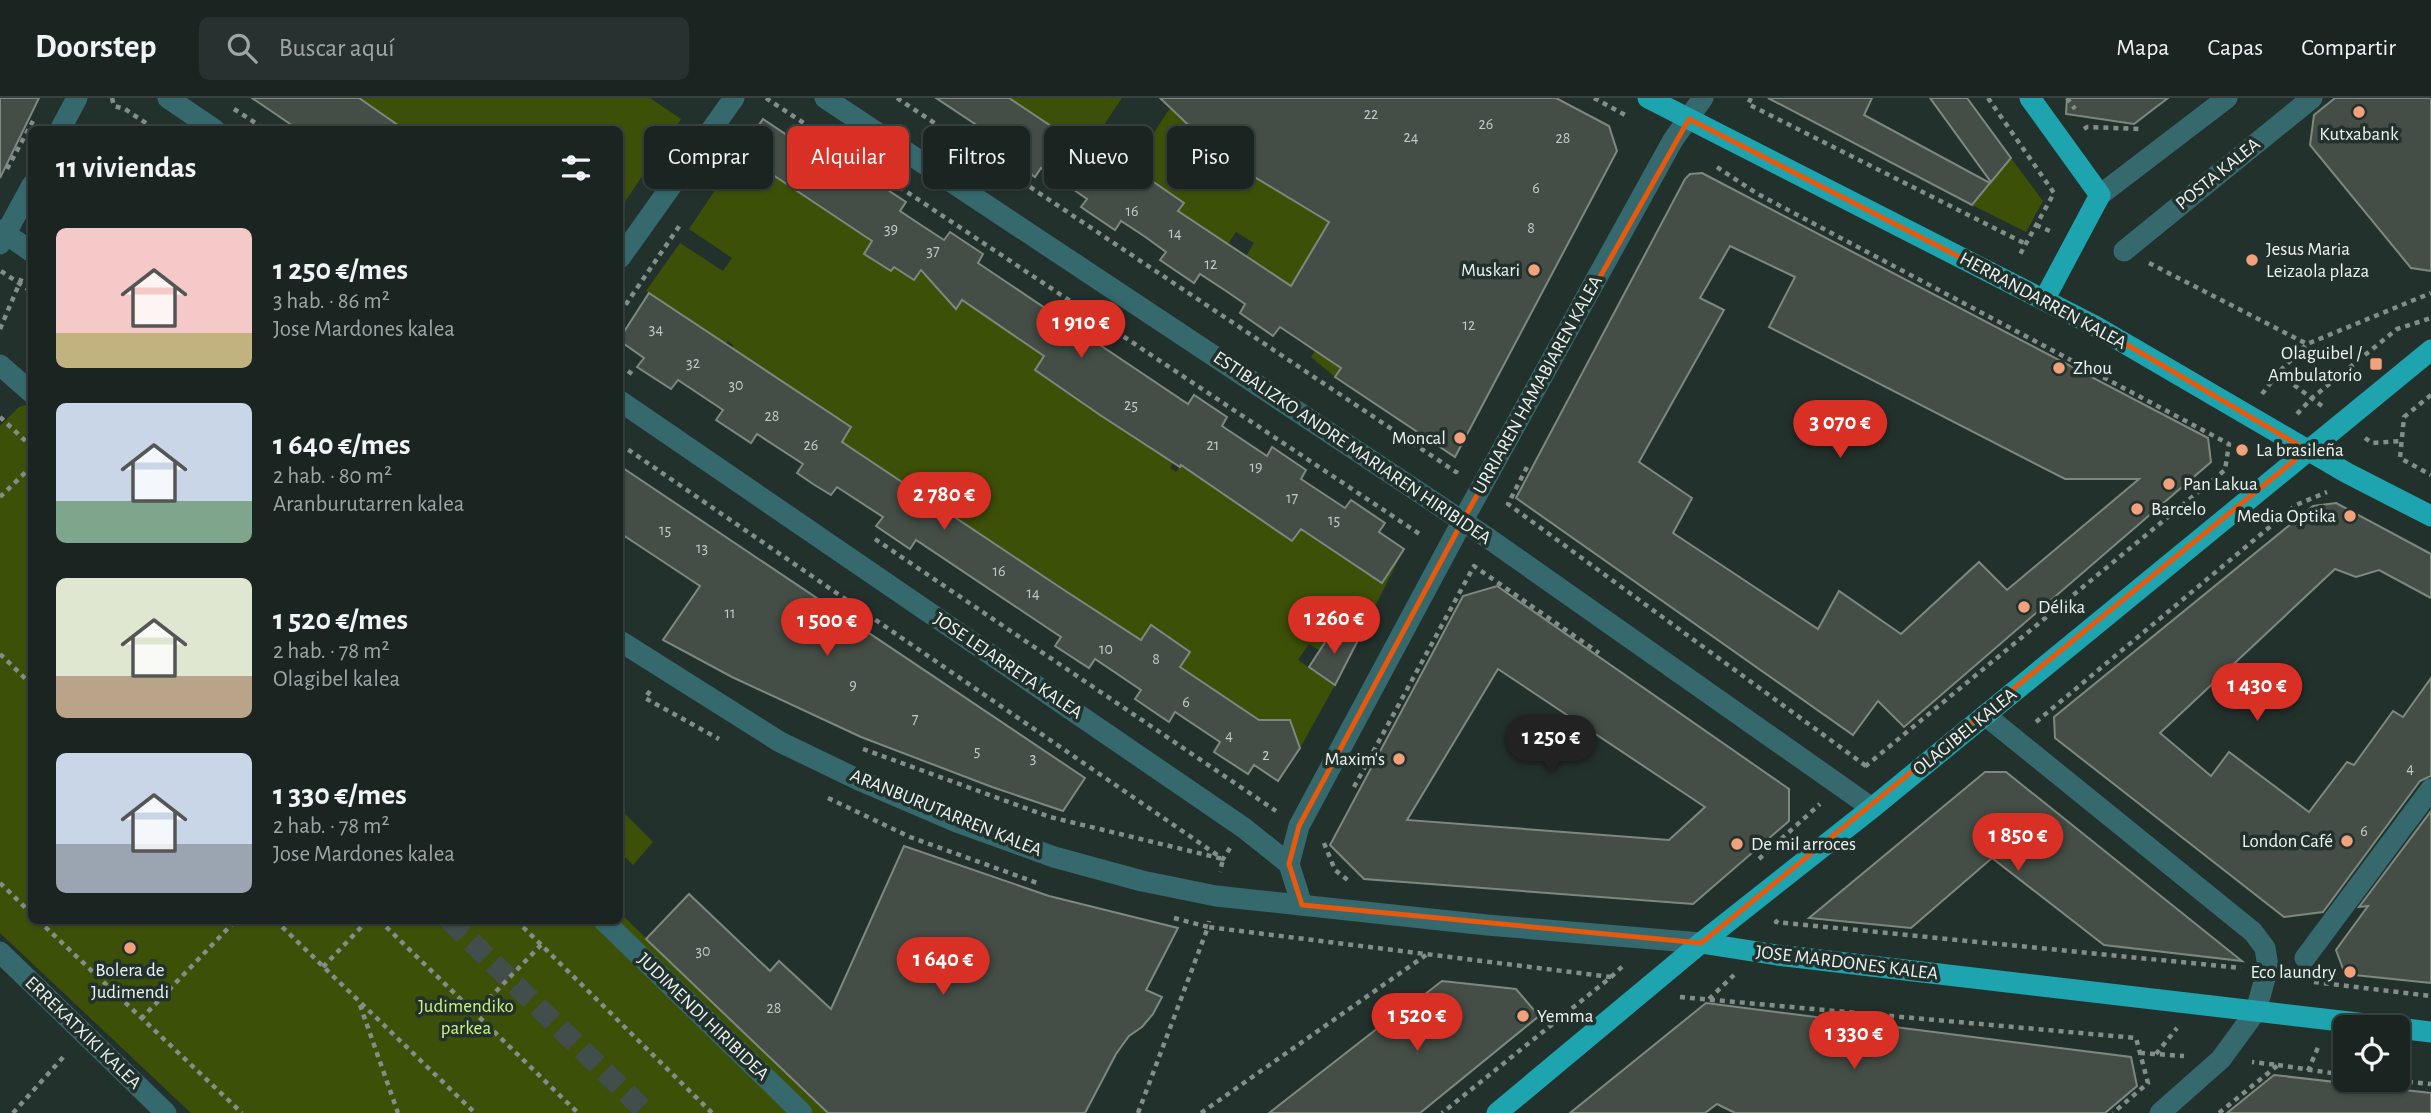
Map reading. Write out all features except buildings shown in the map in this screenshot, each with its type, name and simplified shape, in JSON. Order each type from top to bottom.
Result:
[{"type":"main road","name":"HERRANDARREN KALEA","points":[[1648,98],[2095,326],[2307,450],[2431,516]]},
{"type":"main road","points":[[2030,98],[2100,195],[2043,300]]},
{"type":"main road","name":"OLAGIBEL KALEA","points":[[1497,1113],[1701,943],[1872,808],[2431,350]]},
{"type":"main road","name":"JOSE MARDONES KALEA","points":[[1701,943],[1777,955],[2333,1020]]},
{"type":"main road","name":"JOSE MARDONES KALEA","points":[[2410,1030],[2431,1032]]},
{"type":"street","points":[[62,126],[77,98]]},
{"type":"street","points":[[168,98],[209,126]]},
{"type":"street","points":[[623,254],[734,98]]},
{"type":"street","name":"ESTIBALIZKO ANDRE MARIAREN HIRIBIDEA","points":[[825,98],[1462,522],[1872,808]]},
{"type":"street","name":"URRIAREN HAMABIAREN KALEA","points":[[1289,864],[1299,826],[1462,522],[1673,140],[1703,98]]},
{"type":"street","points":[[2100,195],[2227,98]]},
{"type":"street","name":"POSTA KALEA","points":[[2124,251],[2312,98]]},
{"type":"street","points":[[28,192],[2,236],[28,250]]},
{"type":"street","points":[[0,365],[28,390]]},
{"type":"street","name":"JOSE LEJARRETA KALEA","points":[[623,403],[1244,828],[1289,864]]},
{"type":"street","name":"ARANBURUTARREN KALEA","points":[[623,643],[780,742],[957,822],[1055,857],[1142,881],[1216,897],[1302,905]]},
{"type":"street","points":[[1985,715],[2253,932],[2265,948],[2268,968],[2256,1011],[2221,1059],[2160,1113]]},
{"type":"street","points":[[2305,958],[2431,789]]},
{"type":"street","points":[[1289,864],[1302,905]]},
{"type":"street","name":"JOSE MARDONES KALEA","points":[[1302,905],[1487,925],[1701,943]]},
{"type":"street","name":"JUDIMENDI HIRIBIDEA","points":[[607,924],[802,1113]]},
{"type":"street","name":"ERREKATXIKI KALEA","points":[[0,952],[166,1113]]},
{"type":"path","points":[[111,98],[114,107],[125,109],[150,126]]},
{"type":"path","points":[[766,98],[1422,535],[1415,547]]},
{"type":"path","points":[[897,98],[1456,472],[1463,460]]},
{"type":"path","points":[[1594,98],[1631,118]]},
{"type":"path","points":[[1751,98],[1748,104],[2026,244],[2054,193],[1988,98]]},
{"type":"path","points":[[228,104],[260,126]]},
{"type":"path","points":[[30,126],[39,110]]},
{"type":"path","points":[[2064,143],[2087,127],[2139,130],[2151,122]]},
{"type":"path","points":[[6,170],[28,130]]},
{"type":"path","points":[[1712,163],[1756,193],[2229,444],[2225,470],[1818,806],[1758,860]]},
{"type":"path","points":[[2036,225],[2073,242]]},
{"type":"path","points":[[2124,251],[2307,344]]},
{"type":"path","points":[[0,270],[28,289]]},
{"type":"path","points":[[0,329],[23,273]]},
{"type":"path","points":[[2278,373],[2307,344],[2431,293]]},
{"type":"path","points":[[2307,450],[2295,416],[2312,398],[2397,329],[2431,318]]},
{"type":"path","points":[[623,367],[642,381]]},
{"type":"path","points":[[2431,395],[2404,417],[2400,458],[2431,475]]},
{"type":"path","points":[[0,417],[28,443]]},
{"type":"path","points":[[623,446],[1223,859]]},
{"type":"path","points":[[1533,455],[1508,504],[1866,766]]},
{"type":"path","points":[[0,497],[28,470]]},
{"type":"path","points":[[2032,726],[2296,505]]},
{"type":"path","points":[[872,537],[1324,843],[1335,870],[1349,882]]},
{"type":"path","points":[[1350,795],[1474,566],[1600,654]]},
{"type":"path","points":[[0,654],[28,681]]},
{"type":"path","points":[[851,743],[1050,817],[1223,859]]},
{"type":"path","points":[[1807,798],[1818,806]]},
{"type":"path","points":[[1275,810],[1282,799]]},
{"type":"path","points":[[1223,859],[1265,803]]},
{"type":"path","points":[[1324,843],[1330,831]]},
{"type":"path","points":[[0,883],[28,910]]},
{"type":"path","points":[[1776,922],[1786,913]]},
{"type":"path","points":[[1732,918],[2239,968],[2268,968],[2321,984],[2431,996]]},
{"type":"path","points":[[42,924],[242,1113]]},
{"type":"path","points":[[141,1019],[232,924]]},
{"type":"path","points":[[279,924],[475,1113]]},
{"type":"path","points":[[323,967],[364,924]]},
{"type":"path","points":[[383,924],[578,1113]]},
{"type":"path","points":[[520,924],[712,1113]]},
{"type":"path","points":[[1138,1113],[1208,927],[1611,977],[1442,1113]]},
{"type":"path","points":[[475,1013],[541,945]]},
{"type":"path","points":[[1201,1113],[1426,955]]},
{"type":"path","points":[[2239,968],[2240,960]]},
{"type":"path","points":[[1670,1005],[1681,997],[2136,1038],[2148,1083],[2113,1113]]},
{"type":"path","points":[[360,1002],[398,1113]]},
{"type":"path","points":[[13,1113],[84,1034]]},
{"type":"path","points":[[2278,1065],[2333,1074]]},
{"type":"path","points":[[2410,1082],[2431,1084]]},
{"type":"highlighted area","points":[[1689,119],[2095,326],[2307,450],[1701,943],[1302,905],[1289,864],[1299,826],[1462,522]]},
{"type":"green space","points":[[359,98],[650,98],[681,119],[676,126],[644,126],[644,174],[623,205],[623,126],[397,126]]},
{"type":"green space","points":[[1009,98],[1122,98],[1103,126],[1051,126]]},
{"type":"green space","points":[[1170,108],[1189,126],[1167,126],[1167,189],[1254,189],[1254,177],[1329,222],[1314,247],[1363,338],[1335,377],[1311,357],[1315,351],[1304,343],[1326,310],[1246,256],[1254,243],[1236,232],[1228,244],[1178,211],[1184,203],[1153,189],[1153,134]]},
{"type":"green space","points":[[2011,158],[2043,201],[2026,232],[1972,205]]},
{"type":"green space","points":[[773,175],[787,184],[787,189],[794,189],[872,241],[865,254],[889,270],[894,267],[914,280],[920,272],[955,296],[953,306],[957,307],[962,300],[1044,356],[1035,371],[1133,437],[1174,461],[1170,468],[1176,472],[1181,465],[1292,540],[1301,528],[1404,549],[1357,642],[1335,628],[1320,651],[1309,644],[1298,660],[1335,685],[1300,748],[1272,740],[1180,667],[1190,651],[1151,625],[1141,640],[842,442],[851,427],[732,348],[733,345],[728,341],[725,344],[646,291],[680,243],[723,271],[732,258],[689,229],[716,189],[773,189]]},
{"type":"green space","name":"Judimendiko parkea","points":[[28,404],[28,924],[623,924],[623,916],[828,1113],[191,1113],[0,933],[0,426],[19,407]]},
{"type":"green space","points":[[623,812],[653,842],[633,865],[623,855]]},
{"type":"tunnel","points":[[453,924],[647,1113]]},
{"type":"place","name":"Kutxabank","points":[[2359,112]]},
{"type":"place","name":"Jesus Maria Leizaola plaza","points":[[2252,260]]},
{"type":"place","name":"Muskari","points":[[1534,270]]},
{"type":"place","name":"Olaguibel / Ambulatorio","points":[[2376,364]]},
{"type":"place","name":"Zhou","points":[[2059,368]]},
{"type":"place","name":"Moncal","points":[[1460,438]]},
{"type":"place","name":"La brasileña","points":[[2242,450]]},
{"type":"place","name":"Pan Lakua","points":[[2169,484]]},
{"type":"place","name":"Barcelo","points":[[2137,509]]},
{"type":"place","name":"Media Optika","points":[[2350,516]]},
{"type":"place","name":"Délika","points":[[2024,607]]},
{"type":"place","name":"Maxim's","points":[[1399,759]]},
{"type":"place","name":"London Café","points":[[2347,841]]},
{"type":"place","name":"De mil arroces","points":[[1737,844]]},
{"type":"place","name":"Bolera de Judimendi","points":[[130,948]]},
{"type":"place","name":"Eco laundry","points":[[2350,972]]},
{"type":"place","name":"Yemma","points":[[1523,1016]]}]
